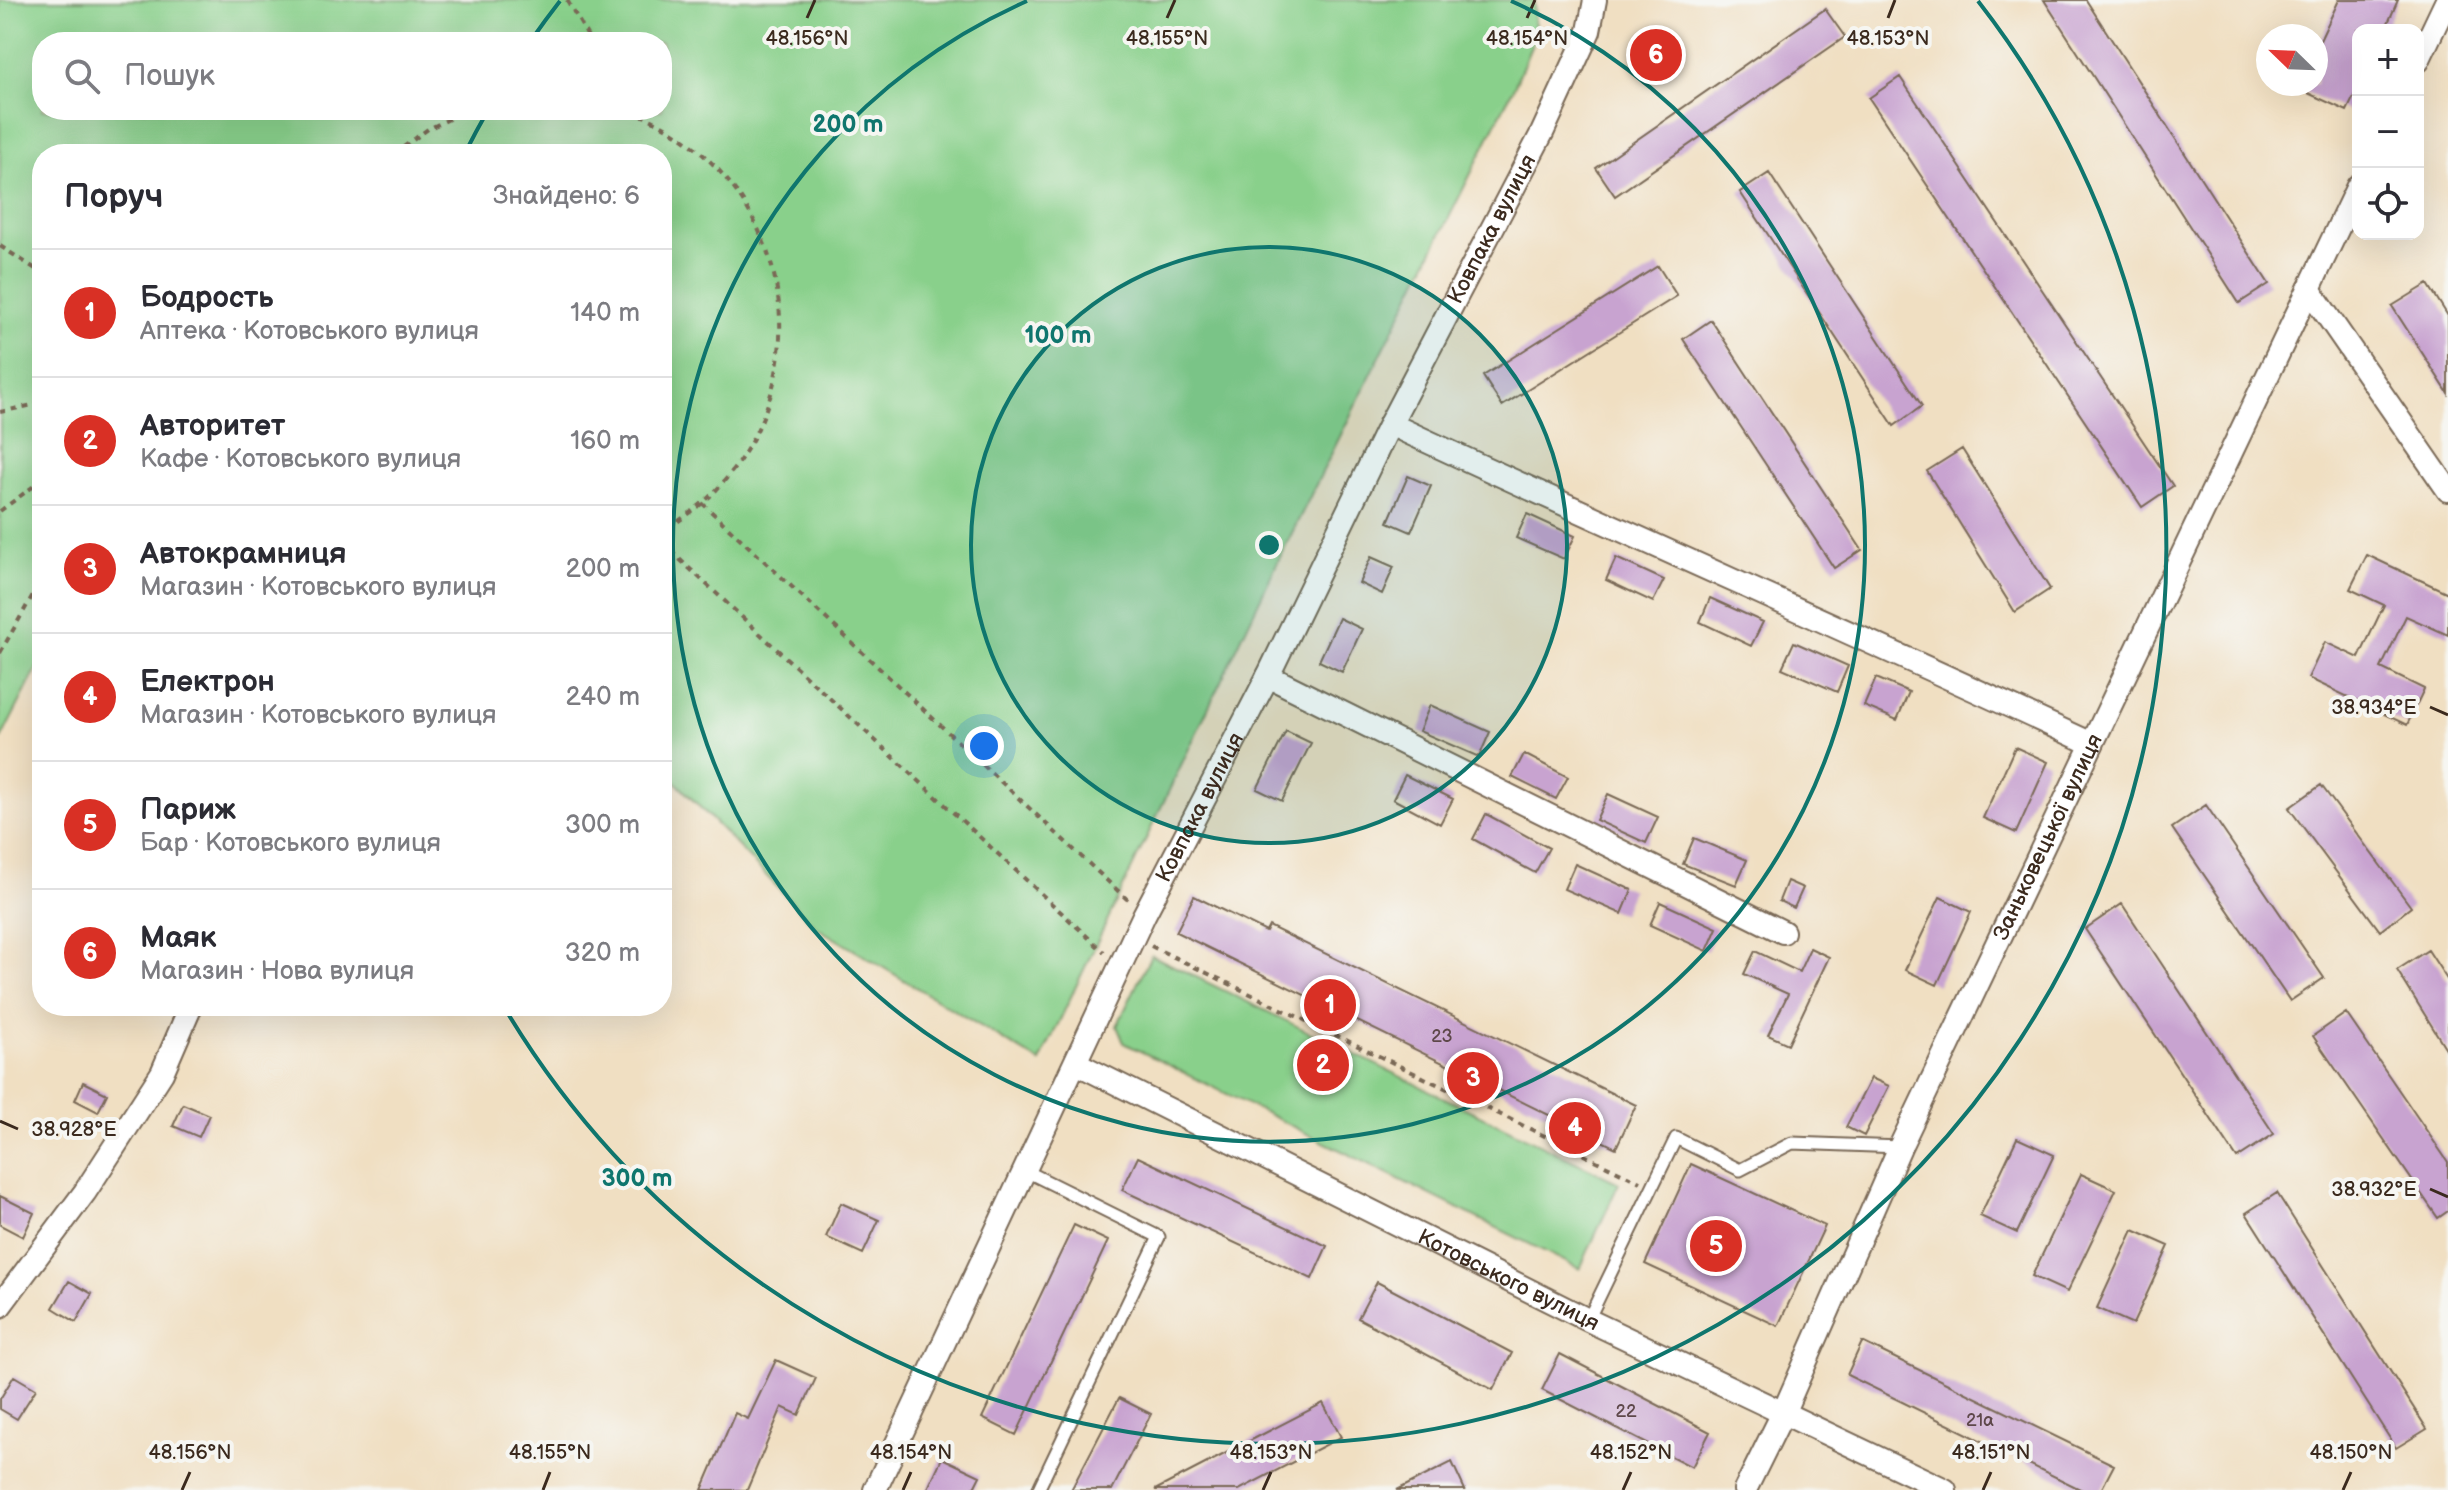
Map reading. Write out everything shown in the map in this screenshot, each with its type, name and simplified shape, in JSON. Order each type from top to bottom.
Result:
[{"type":"street","name":"Ковпака вулиця","points":[[875,1490],[1144,915],[1268,676],[1390,424],[1542,133],[1589,31],[1595,0]]},
{"type":"street","points":[[2424,48],[2447,0]]},
{"type":"street","name":"Заньковецької вулиця","points":[[1745,1490],[1784,1411],[1900,1147],[2352,199]]},
{"type":"street","points":[[2309,289],[2448,490]]},
{"type":"street","points":[[1390,424],[2092,744]]},
{"type":"street","points":[[1268,676],[1783,932]]},
{"type":"street","points":[[0,1306],[85,1192],[162,1073],[187,1016]]},
{"type":"street","name":"Котовського вулиця","points":[[1076,1063],[1588,1320],[1944,1490]]},
{"type":"lane","points":[[1588,1320],[1676,1138],[1740,1170],[1792,1143],[1900,1147]]},
{"type":"lane","points":[[1024,1170],[1159,1237],[1038,1490]]},
{"type":"path","points":[[567,0],[585,32]]},
{"type":"path","points":[[408,144],[447,120]]},
{"type":"path","points":[[652,120],[692,145],[725,177],[739,196],[757,226],[770,259],[778,293],[781,328],[770,397],[757,430],[740,460],[718,488],[672,525]]},
{"type":"path","points":[[0,246],[32,267]]},
{"type":"path","points":[[0,412],[32,405]]},
{"type":"path","points":[[0,511],[32,487]]},
{"type":"path","points":[[702,503],[1144,915]]},
{"type":"path","points":[[672,552],[1121,967]]},
{"type":"path","points":[[0,653],[32,597]]},
{"type":"path","points":[[1134,938],[1652,1188]]},
{"type":"green space","points":[[0,0],[1534,0],[1535,37],[1514,87],[1280,557],[1040,1062],[816,927],[672,778],[672,144],[32,144],[32,679],[0,741]]},
{"type":"green space","points":[[1151,955],[1619,1183],[1580,1269],[1124,1043],[1117,1026]]},
{"type":"building","points":[[2044,0],[2086,0],[2269,284],[2239,303]]},
{"type":"building","points":[[2339,0],[2398,0],[2388,24],[2352,24],[2352,101],[2347,111],[2314,96],[2328,96],[2328,24]]},
{"type":"building","points":[[1825,9],[1845,37],[1615,196],[1596,168]]},
{"type":"building","points":[[1657,32],[1679,53],[1655,78],[1633,57]]},
{"type":"building","points":[[1900,77],[2173,486],[2142,507],[1869,98]]},
{"type":"building","points":[[1769,173],[1922,406],[1894,426],[1740,192]]},
{"type":"building","points":[[1658,266],[1677,296],[1502,406],[1483,376]]},
{"type":"building","points":[[2428,284],[2448,316],[2448,393],[2392,306]]},
{"type":"building","points":[[1711,320],[1862,550],[1834,568],[1683,339]]},
{"type":"building","points":[[1962,449],[2050,589],[2015,612],[1927,471]]},
{"type":"building","points":[[1408,476],[1431,486],[1411,532],[1388,522]]},
{"type":"building","points":[[1527,514],[1575,536],[1564,559],[1516,538]]},
{"type":"building","points":[[2367,555],[2448,593],[2448,635],[2406,616],[2381,668],[2424,689],[2407,725],[2308,678],[2325,642],[2359,658],[2384,605],[2350,589]]},
{"type":"building","points":[[1371,557],[1394,567],[1382,594],[1359,583]]},
{"type":"building","points":[[1616,558],[1664,580],[1653,602],[1606,580]]},
{"type":"building","points":[[1710,598],[1763,622],[1751,646],[1700,622]]},
{"type":"building","points":[[1339,618],[1362,629],[1342,672],[1319,661]]},
{"type":"building","points":[[1794,642],[1848,666],[1837,692],[1782,668]]},
{"type":"building","points":[[1876,678],[1909,692],[1897,720],[1864,706]]},
{"type":"building","points":[[1430,705],[1490,732],[1479,757],[1419,731]]},
{"type":"building","points":[[1286,731],[1311,743],[1282,801],[1257,789]]},
{"type":"building","points":[[2015,747],[2048,762],[2016,833],[1983,818]]},
{"type":"building","points":[[1524,754],[1568,777],[1556,799],[1512,777]]},
{"type":"building","points":[[1405,775],[1453,799],[1440,824],[1393,799]]},
{"type":"building","points":[[2321,785],[2411,907],[2380,931],[2289,808]]},
{"type":"building","points":[[1608,794],[1658,817],[1646,843],[1596,820]]},
{"type":"building","points":[[2206,805],[2324,978],[2290,1001],[2172,828]]},
{"type":"building","points":[[1486,814],[1549,848],[1535,873],[1473,839]]},
{"type":"building","points":[[1694,838],[1747,860],[1736,885],[1683,864]]},
{"type":"building","points":[[1575,864],[1632,890],[1622,914],[1564,889]]},
{"type":"building","points":[[1787,881],[1803,888],[1794,908],[1779,901]]},
{"type":"building","points":[[1194,896],[1266,932],[1269,926],[1636,1105],[1616,1148],[1176,932]]},
{"type":"building","points":[[1940,897],[1971,912],[1937,985],[1905,970]]},
{"type":"building","points":[[1660,902],[1717,928],[1707,951],[1650,925]]},
{"type":"building","points":[[2122,904],[2274,1134],[2237,1158],[2085,929]]},
{"type":"building","points":[[1810,948],[1829,957],[1788,1044],[1768,1035],[1788,994],[1744,974],[1755,951],[1799,972]]},
{"type":"building","points":[[2428,950],[2448,981],[2448,1052],[2397,970]]},
{"type":"building","points":[[2346,1013],[2448,1162],[2448,1211],[2438,1218],[2313,1036]]},
{"type":"building","points":[[1315,1047],[1342,1060],[1331,1083],[1304,1070]]},
{"type":"building","points":[[1871,1078],[1889,1086],[1864,1136],[1846,1127]]},
{"type":"building","points":[[83,1082],[107,1094],[98,1112],[75,1100]]},
{"type":"building","points":[[183,1104],[209,1115],[199,1137],[173,1126]]},
{"type":"building","points":[[2017,1138],[2054,1155],[2017,1233],[1980,1216]]},
{"type":"building","points":[[1138,1157],[1327,1246],[1312,1279],[1122,1190]]},
{"type":"building","points":[[1691,1164],[1825,1226],[1778,1326],[1645,1264]]},
{"type":"building","points":[[2081,1174],[2116,1190],[2067,1292],[2032,1276]]},
{"type":"building","points":[[2277,1193],[2427,1429],[2396,1448],[2246,1213]]},
{"type":"building","points":[[0,1196],[34,1213],[23,1237],[0,1225]]},
{"type":"building","points":[[841,1203],[879,1220],[863,1254],[826,1237]]},
{"type":"building","points":[[1074,1225],[1108,1241],[1016,1435],[982,1418]]},
{"type":"building","points":[[2133,1230],[2169,1246],[2133,1324],[2097,1308]]},
{"type":"building","points":[[69,1281],[92,1294],[76,1322],[53,1308]]},
{"type":"building","points":[[1377,1282],[1512,1353],[1493,1390],[1358,1318]]},
{"type":"building","points":[[1862,1342],[2114,1465],[2101,1490],[2082,1490],[1847,1375]]},
{"type":"building","points":[[1560,1354],[1710,1432],[1692,1467],[1542,1390]]},
{"type":"building","points":[[776,1360],[816,1378],[799,1415],[782,1407],[747,1490],[702,1490],[735,1413],[748,1419]]},
{"type":"building","points":[[14,1376],[36,1389],[17,1419],[0,1409],[0,1399]]},
{"type":"building","points":[[1119,1398],[1151,1414],[1112,1490],[1071,1490]]},
{"type":"building","points":[[1323,1403],[1341,1437],[1239,1490],[1155,1490]]},
{"type":"building","points":[[942,1458],[980,1476],[973,1490],[927,1490]]},
{"type":"building","points":[[1452,1462],[1465,1490],[1397,1490]]},
{"type":"place","name":"Маяк","points":[[1656,55]]},
{"type":"place","name":"Бодрость","points":[[1330,1005]]},
{"type":"place","name":"Авторитет","points":[[1323,1065]]},
{"type":"place","name":"Автокрамниця","points":[[1473,1078]]},
{"type":"place","name":"Електрон","points":[[1575,1128]]},
{"type":"place","name":"Париж","points":[[1716,1246]]}]
